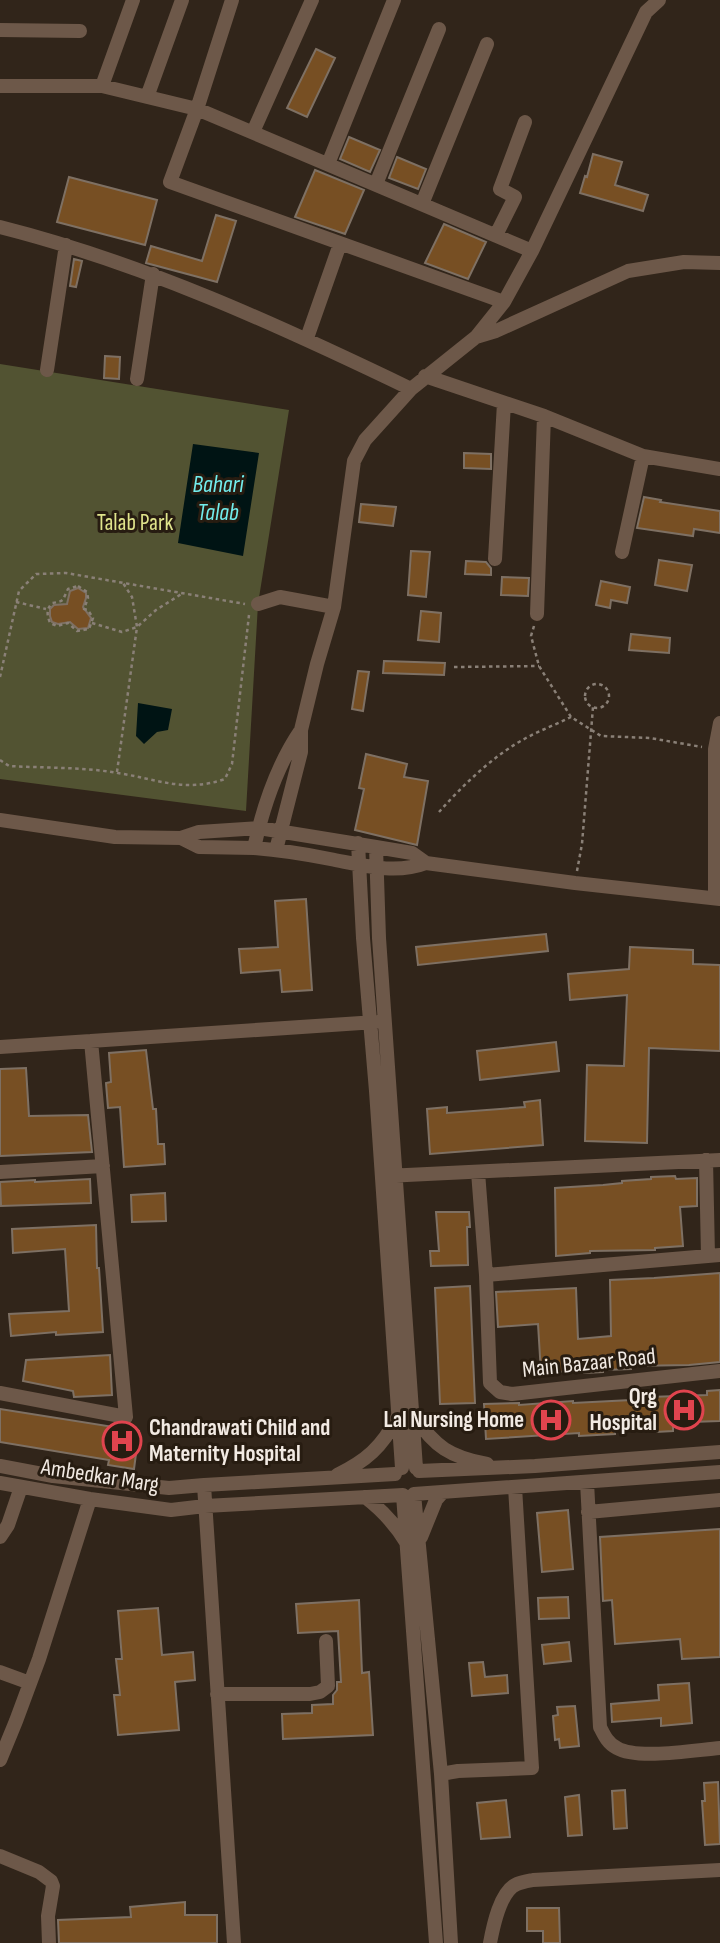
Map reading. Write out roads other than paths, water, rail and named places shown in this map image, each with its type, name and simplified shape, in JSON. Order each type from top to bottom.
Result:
[{"type":"street","points":[[102,86],[134,0]]},
{"type":"street","points":[[147,97],[182,0]]},
{"type":"street","points":[[232,0],[170,182],[504,302]]},
{"type":"street","points":[[253,132],[312,0]]},
{"type":"street","points":[[328,164],[394,0]]},
{"type":"street","points":[[276,850],[302,752],[301,730],[334,607],[354,461],[365,440],[411,389],[476,337],[504,302],[532,251],[646,6],[659,0]]},
{"type":"street","points":[[376,184],[439,29]]},
{"type":"street","points":[[0,30],[80,32]]},
{"type":"street","points":[[422,204],[487,44]]},
{"type":"street","points":[[0,86],[102,86],[197,109],[532,251]]},
{"type":"street","points":[[496,235],[515,197],[500,189],[525,122]]},
{"type":"street","points":[[0,227],[66,245],[153,274],[307,338],[411,389]]},
{"type":"street","points":[[307,338],[340,244]]},
{"type":"street","points":[[47,370],[66,245]]},
{"type":"street","points":[[476,337],[496,331],[628,271],[684,262],[720,263]]},
{"type":"street","points":[[137,379],[153,274]]},
{"type":"street","points":[[425,376],[544,416],[643,456],[720,469]]},
{"type":"street","points":[[495,559],[505,403]]},
{"type":"street","points":[[537,614],[544,416]]},
{"type":"street","points":[[622,552],[643,456]]},
{"type":"street","points":[[258,604],[280,597],[334,607]]},
{"type":"street","points":[[181,838],[199,846],[276,850],[359,866],[412,868],[426,863],[718,899],[715,749],[720,723]]},
{"type":"street","points":[[254,848],[288,750],[301,730]]},
{"type":"street","points":[[0,820],[115,837],[181,838],[199,832],[259,828],[412,853],[426,863]]},
{"type":"street","points":[[358,843],[363,938],[377,1022],[406,1416],[408,1470],[395,1487],[409,1494]]},
{"type":"street","points":[[376,847],[379,938],[377,1022]]},
{"type":"street","points":[[0,1047],[377,1022]]},
{"type":"street","points":[[0,1392],[126,1417],[91,1041]]},
{"type":"street","points":[[388,1176],[713,1160],[714,1255],[486,1275]]},
{"type":"street","points":[[0,1172],[103,1166]]},
{"type":"street","name":"Main Bazaar Road","points":[[478,1172],[491,1383],[500,1392],[512,1394],[720,1371]]},
{"type":"street","points":[[406,1416],[448,1452],[506,1468]]},
{"type":"street","points":[[330,1478],[355,1466],[377,1449],[406,1416]]},
{"type":"street","name":"Ambedkar Marg","points":[[0,1466],[53,1476],[169,1488],[330,1478],[408,1470],[506,1468],[720,1452]]},
{"type":"street","points":[[408,1470],[423,1480],[422,1485],[409,1494]]},
{"type":"street","name":"Ambedkar Marg","points":[[0,1483],[171,1510],[720,1472]]},
{"type":"street","points":[[587,1482],[600,1727],[606,1739],[616,1748],[641,1754],[720,1748]]},
{"type":"street","points":[[204,1485],[234,1943]]},
{"type":"street","points":[[0,1537],[8,1525],[21,1487]]},
{"type":"street","points":[[441,1774],[532,1768],[515,1487]]},
{"type":"street","points":[[443,1492],[413,1543],[441,1774],[451,1943]]},
{"type":"street","points":[[409,1494],[436,1943]]},
{"type":"street","points":[[365,1497],[381,1509],[413,1543]]},
{"type":"street","points":[[0,1760],[30,1683],[90,1499]]},
{"type":"street","points":[[588,1512],[720,1500]]},
{"type":"street","points":[[217,1694],[320,1692],[328,1686],[326,1641]]},
{"type":"street","points":[[0,1672],[30,1683]]},
{"type":"street","points":[[0,1856],[39,1872],[51,1881],[53,1886],[48,1916],[49,1943]]},
{"type":"street","points":[[490,1943],[505,1895],[515,1884],[533,1880],[720,1870]]},
{"type":"water","name":"Bahari Talab","points":[[193,444],[259,453],[243,556],[178,543]]},
{"type":"water","points":[[138,703],[172,709],[168,730],[157,732],[144,744],[136,736]]},
{"type":"place","name":"Qrg Hospital","points":[[684,1410]]},
{"type":"place","name":"Lal Nursing Home","points":[[551,1420]]},
{"type":"place","name":"Chandrawati Child and Maternity Hospital","points":[[122,1441]]},
{"type":"park label","name":"Talab Park","points":[[135,523]]}]
